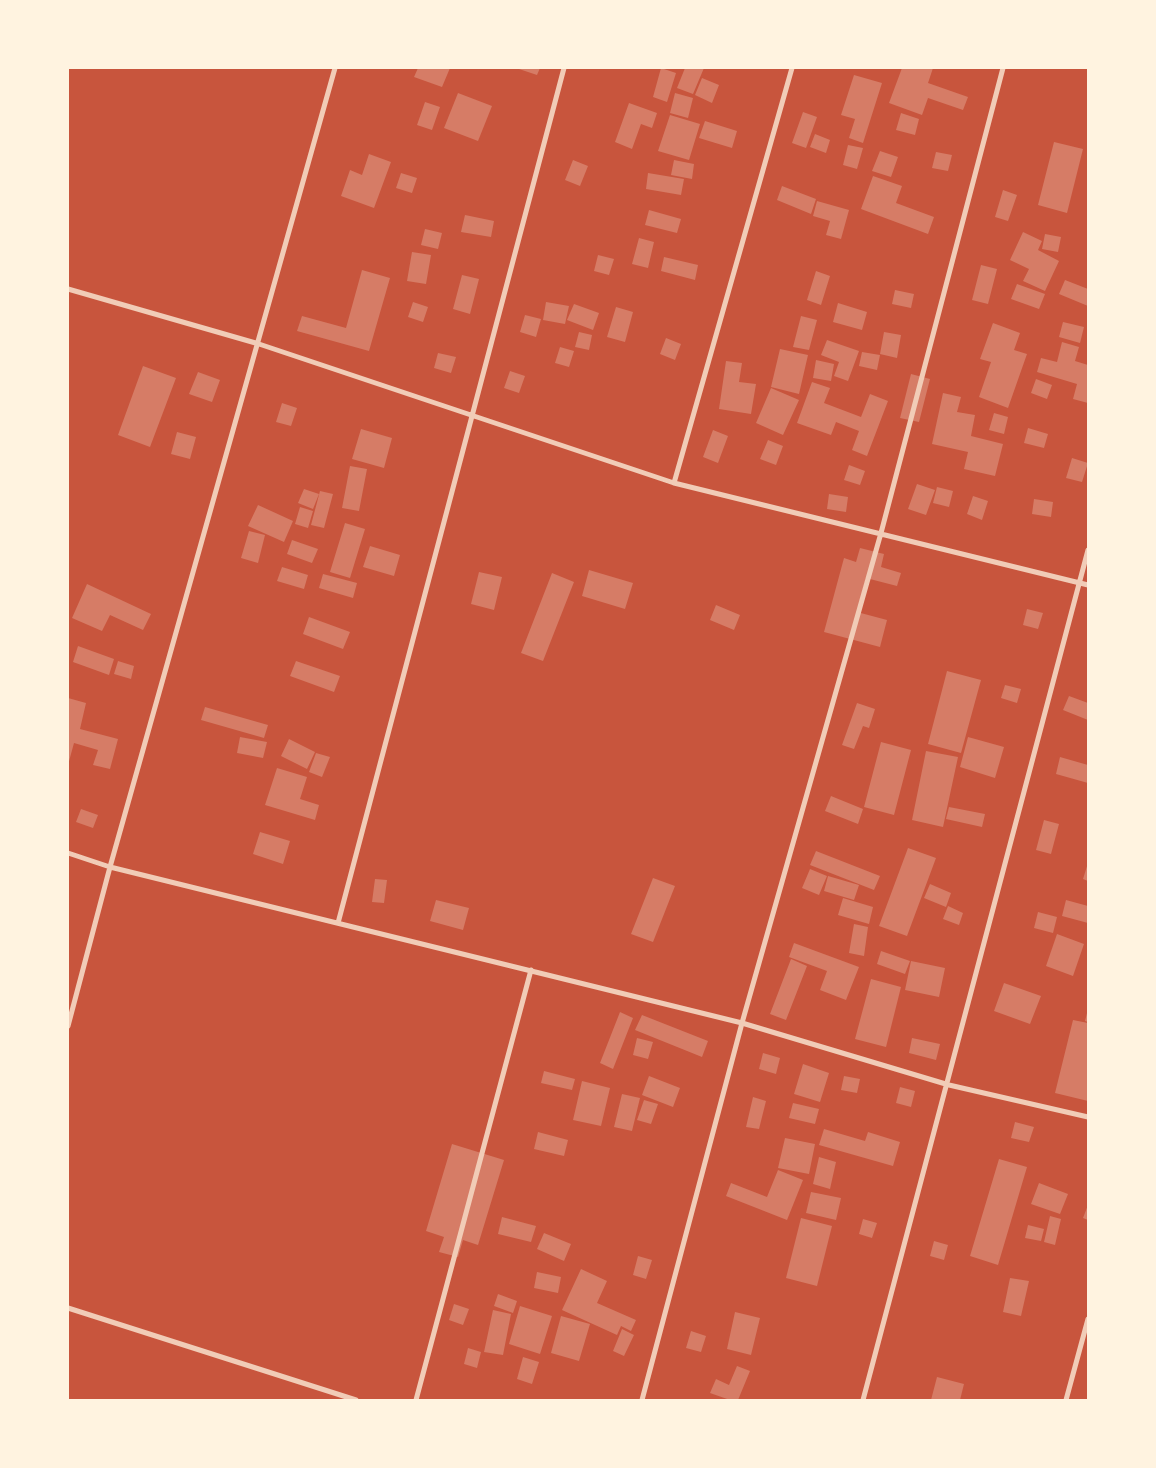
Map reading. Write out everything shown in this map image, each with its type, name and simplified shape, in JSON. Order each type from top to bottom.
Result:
[{"type":"street","points":[[68,1026],[110,867],[259,344],[335,68]]},
{"type":"street","points":[[338,923],[564,68]]},
{"type":"street","points":[[674,483],[792,68]]},
{"type":"street","points":[[642,1400],[742,1023],[881,533],[1003,68]]},
{"type":"street","points":[[68,289],[259,344],[674,483],[1088,585]]},
{"type":"street","points":[[863,1400],[948,1085],[1088,550]]},
{"type":"street","points":[[68,853],[110,867],[742,1023],[948,1085],[1088,1118]]},
{"type":"street","points":[[416,1400],[532,970]]},
{"type":"street","points":[[68,1308],[356,1400]]},
{"type":"street","points":[[1066,1400],[1088,1319]]},
{"type":"building","points":[[418,68],[450,68],[442,87],[414,77]]},
{"type":"building","points":[[519,68],[540,68],[537,75]]},
{"type":"building","points":[[661,68],[676,73],[667,102],[653,97]]},
{"type":"building","points":[[685,68],[704,68],[693,94],[677,88]]},
{"type":"building","points":[[902,68],[933,68],[928,83],[968,97],[963,110],[928,98],[922,115],[889,103]]},
{"type":"building","points":[[854,75],[882,83],[863,143],[849,138],[855,119],[841,115]]},
{"type":"building","points":[[702,78],[719,85],[712,103],[695,95]]},
{"type":"building","points":[[458,93],[492,106],[478,141],[444,128]]},
{"type":"building","points":[[675,93],[693,98],[688,118],[670,113]]},
{"type":"building","points":[[425,102],[440,107],[432,130],[417,125]]},
{"type":"building","points":[[629,103],[657,113],[652,128],[641,124],[632,149],[615,142]]},
{"type":"building","points":[[803,112],[817,117],[806,148],[792,143]]},
{"type":"building","points":[[901,113],[919,119],[915,135],[896,130]]},
{"type":"building","points":[[670,115],[700,124],[689,160],[658,151]]},
{"type":"building","points":[[705,121],[737,131],[732,148],[699,138]]},
{"type":"building","points":[[815,134],[830,140],[826,153],[810,147]]},
{"type":"building","points":[[1054,142],[1083,149],[1067,213],[1038,205]]},
{"type":"building","points":[[848,145],[863,148],[857,169],[843,165]]},
{"type":"building","points":[[880,151],[898,157],[891,177],[872,171]]},
{"type":"building","points":[[936,152],[952,155],[948,171],[932,168]]},
{"type":"building","points":[[369,154],[391,162],[374,208],[341,196],[350,170],[362,175]]},
{"type":"building","points":[[573,160],[588,166],[580,186],[565,180]]},
{"type":"building","points":[[674,160],[694,164],[692,179],[671,175]]},
{"type":"building","points":[[401,173],[417,178],[412,193],[396,188]]},
{"type":"building","points":[[648,173],[684,179],[681,195],[646,189]]},
{"type":"building","points":[[873,176],[902,186],[896,203],[934,217],[928,234],[861,209]]},
{"type":"building","points":[[782,186],[816,199],[811,214],[777,200]]},
{"type":"building","points":[[1003,190],[1017,195],[1008,221],[995,217]]},
{"type":"building","points":[[817,201],[849,210],[841,239],[826,235],[830,221],[813,216]]},
{"type":"building","points":[[649,210],[681,219],[677,233],[645,225]]},
{"type":"building","points":[[465,215],[494,221],[491,237],[461,232]]},
{"type":"building","points":[[425,229],[442,233],[438,249],[421,245]]},
{"type":"building","points":[[1023,232],[1042,241],[1038,250],[1059,261],[1045,291],[1023,281],[1029,269],[1010,260]]},
{"type":"building","points":[[1045,234],[1061,237],[1058,252],[1042,249]]},
{"type":"building","points":[[639,238],[654,242],[648,268],[632,264]]},
{"type":"building","points":[[412,252],[431,255],[426,284],[407,281]]},
{"type":"building","points":[[598,255],[614,259],[609,275],[594,271]]},
{"type":"building","points":[[664,257],[698,265],[695,280],[661,271]]},
{"type":"building","points":[[981,265],[997,269],[988,304],[972,300]]},
{"type":"building","points":[[362,270],[390,278],[369,351],[297,331],[302,316],[346,328]]},
{"type":"building","points":[[816,271],[830,276],[821,305],[807,300]]},
{"type":"building","points":[[462,275],[479,279],[470,314],[453,309]]},
{"type":"building","points":[[1065,280],[1088,289],[1088,306],[1059,294]]},
{"type":"building","points":[[1017,284],[1045,294],[1039,309],[1011,299]]},
{"type":"building","points":[[895,290],[914,294],[911,308],[892,304]]},
{"type":"building","points":[[413,302],[428,307],[423,322],[408,317]]},
{"type":"building","points":[[546,302],[569,306],[565,324],[543,320]]},
{"type":"building","points":[[838,303],[867,312],[862,330],[833,322]]},
{"type":"building","points":[[574,304],[599,313],[593,330],[567,320]]},
{"type":"building","points":[[616,307],[633,312],[625,342],[607,337]]},
{"type":"building","points":[[525,315],[541,319],[536,337],[520,332]]},
{"type":"building","points":[[801,316],[817,320],[809,350],[793,347]]},
{"type":"building","points":[[1063,322],[1084,327],[1080,343],[1059,337]]},
{"type":"building","points":[[993,323],[1020,333],[1014,350],[1027,354],[1008,408],[979,397],[991,362],[980,359]]},
{"type":"building","points":[[579,332],[592,335],[589,350],[575,347]]},
{"type":"building","points":[[884,332],[901,335],[897,358],[880,354]]},
{"type":"building","points":[[666,338],[681,344],[675,360],[660,354]]},
{"type":"building","points":[[827,340],[859,351],[848,381],[834,376],[839,362],[821,355]]},
{"type":"building","points":[[1062,342],[1079,347],[1075,361],[1088,365],[1088,403],[1073,399],[1077,384],[1037,372],[1041,358],[1057,362]]},
{"type":"building","points":[[560,347],[574,351],[569,367],[555,363]]},
{"type":"building","points":[[780,349],[808,355],[799,394],[771,387]]},
{"type":"building","points":[[862,352],[880,355],[877,370],[859,366]]},
{"type":"building","points":[[438,353],[456,357],[451,373],[434,368]]},
{"type":"building","points":[[816,360],[834,364],[831,381],[813,378]]},
{"type":"building","points":[[726,361],[742,363],[739,382],[756,384],[751,414],[719,409]]},
{"type":"building","points":[[143,366],[176,378],[150,447],[118,435]]},
{"type":"building","points":[[510,371],[525,376],[519,393],[504,388]]},
{"type":"building","points":[[198,372],[220,380],[212,402],[189,394]]},
{"type":"building","points":[[911,374],[930,379],[919,422],[900,418]]},
{"type":"building","points":[[1036,379],[1052,385],[1047,399],[1031,393]]},
{"type":"building","points":[[812,382],[830,388],[824,403],[861,417],[870,394],[888,401],[867,456],[852,450],[859,431],[836,422],[831,435],[797,423]]},
{"type":"building","points":[[771,388],[799,400],[783,435],[756,423]]},
{"type":"building","points":[[943,393],[961,397],[957,412],[975,415],[971,436],[1003,444],[995,476],[964,469],[968,452],[932,444]]},
{"type":"building","points":[[282,403],[297,408],[291,426],[276,422]]},
{"type":"building","points":[[994,413],[1008,417],[1004,434],[989,430]]},
{"type":"building","points":[[1028,428],[1048,434],[1044,448],[1024,443]]},
{"type":"building","points":[[361,429],[392,438],[384,468],[352,459]]},
{"type":"building","points":[[713,430],[728,436],[718,463],[703,457]]},
{"type":"building","points":[[177,432],[196,437],[190,459],[171,454]]},
{"type":"building","points":[[768,440],[783,446],[776,465],[760,459]]},
{"type":"building","points":[[1072,458],[1088,463],[1082,482],[1066,478]]},
{"type":"building","points":[[849,465],[865,471],[860,485],[844,480]]},
{"type":"building","points":[[350,466],[367,469],[359,511],[342,508]]},
{"type":"building","points":[[917,484],[935,490],[926,515],[908,509]]},
{"type":"building","points":[[937,487],[953,491],[949,507],[933,503]]},
{"type":"building","points":[[304,489],[319,494],[313,509],[298,503]]},
{"type":"building","points":[[320,491],[333,494],[324,528],[311,525]]},
{"type":"building","points":[[829,494],[848,497],[846,512],[827,509]]},
{"type":"building","points":[[973,496],[988,501],[982,520],[967,514]]},
{"type":"building","points":[[1034,499],[1053,502],[1051,517],[1032,514]]},
{"type":"building","points":[[258,505],[293,521],[284,542],[248,526]]},
{"type":"building","points":[[300,507],[313,511],[308,528],[295,524]]},
{"type":"building","points":[[345,523],[365,529],[350,578],[330,572]]},
{"type":"building","points":[[249,531],[265,535],[258,563],[241,558]]},
{"type":"building","points":[[292,540],[318,549],[312,563],[287,554]]},
{"type":"building","points":[[370,546],[400,555],[394,576],[363,567]]},
{"type":"building","points":[[860,548],[884,554],[881,567],[901,573],[897,586],[866,578],[857,612],[887,620],[880,647],[824,632],[844,558],[856,562]]},
{"type":"building","points":[[282,567],[308,575],[304,589],[277,581]]},
{"type":"building","points":[[589,570],[633,583],[625,609],[582,596]]},
{"type":"building","points":[[479,572],[502,577],[494,610],[471,604]]},
{"type":"building","points":[[552,573],[574,582],[543,661],[521,653]]},
{"type":"building","points":[[323,574],[357,583],[353,598],[319,588]]},
{"type":"building","points":[[87,584],[151,614],[143,630],[110,615],[102,631],[72,618]]},
{"type":"building","points":[[716,605],[740,615],[734,630],[710,620]]},
{"type":"building","points":[[1027,609],[1043,613],[1038,629],[1023,625]]},
{"type":"building","points":[[309,617],[350,632],[343,649],[303,634]]},
{"type":"building","points":[[78,646],[114,659],[109,675],[73,662]]},
{"type":"building","points":[[118,661],[134,666],[131,679],[114,674]]},
{"type":"building","points":[[296,661],[340,676],[334,692],[290,676]]},
{"type":"building","points":[[947,671],[981,680],[961,753],[928,744]]},
{"type":"building","points":[[1005,685],[1021,689],[1017,703],[1001,698]]},
{"type":"building","points":[[1069,696],[1088,703],[1088,720],[1063,710]]},
{"type":"building","points":[[68,698],[86,703],[80,729],[118,739],[110,769],[93,765],[98,750],[74,743],[68,765]]},
{"type":"building","points":[[857,703],[875,709],[869,728],[863,726],[854,749],[842,745]]},
{"type":"building","points":[[205,707],[268,725],[264,738],[201,720]]},
{"type":"building","points":[[240,737],[267,742],[263,758],[237,753]]},
{"type":"building","points":[[968,737],[1004,747],[995,778],[960,767]]},
{"type":"building","points":[[289,739],[315,752],[307,769],[281,756]]},
{"type":"building","points":[[881,742],[911,750],[894,815],[864,807]]},
{"type":"building","points":[[926,751],[958,757],[943,827],[912,820]]},
{"type":"building","points":[[316,753],[330,757],[322,777],[309,772]]},
{"type":"building","points":[[1060,757],[1088,765],[1088,783],[1056,774]]},
{"type":"building","points":[[277,768],[307,777],[300,799],[319,805],[315,820],[265,805]]},
{"type":"building","points":[[831,796],[863,809],[858,824],[825,811]]},
{"type":"building","points":[[949,807],[985,814],[982,827],[946,819]]},
{"type":"building","points":[[81,809],[98,815],[93,828],[76,822]]},
{"type":"building","points":[[1044,820],[1059,824],[1051,854],[1036,850]]},
{"type":"building","points":[[260,832],[290,841],[283,864],[253,854]]},
{"type":"building","points":[[908,848],[936,858],[907,936],[879,926]]},
{"type":"building","points":[[816,851],[880,876],[874,890],[810,865]]},
{"type":"building","points":[[1088,863],[1088,881],[1083,879]]},
{"type":"building","points":[[810,869],[827,876],[819,895],[802,888]]},
{"type":"building","points":[[828,876],[859,885],[854,900],[824,891]]},
{"type":"building","points":[[653,878],[675,886],[653,942],[631,934]]},
{"type":"building","points":[[375,879],[387,880],[384,903],[372,902]]},
{"type":"building","points":[[930,884],[951,893],[946,907],[924,898]]},
{"type":"building","points":[[843,898],[873,907],[869,924],[838,915]]},
{"type":"building","points":[[436,900],[469,908],[463,930],[430,921]]},
{"type":"building","points":[[1066,900],[1088,906],[1088,923],[1062,916]]},
{"type":"building","points":[[948,906],[963,913],[959,925],[943,919]]},
{"type":"building","points":[[1038,912],[1057,917],[1053,933],[1034,928]]},
{"type":"building","points":[[854,924],[868,927],[864,956],[849,953]]},
{"type":"building","points":[[1057,934],[1084,944],[1073,976],[1046,966]]},
{"type":"building","points":[[794,943],[859,967],[846,1000],[820,990],[827,971],[789,957]]},
{"type":"building","points":[[881,951],[910,961],[905,974],[877,964]]},
{"type":"building","points":[[791,959],[807,966],[786,1020],[770,1014]]},
{"type":"building","points":[[911,961],[945,968],[939,997],[905,990]]},
{"type":"building","points":[[871,979],[901,987],[886,1047],[855,1039]]},
{"type":"building","points":[[1004,983],[1041,996],[1030,1024],[994,1011]]},
{"type":"building","points":[[1088,1009],[1088,1022],[1085,1021]]},
{"type":"building","points":[[620,1012],[633,1018],[613,1069],[600,1063]]},
{"type":"building","points":[[642,1015],[708,1041],[702,1057],[635,1030]]},
{"type":"building","points":[[1073,1020],[1088,1023],[1088,1101],[1055,1093]]},
{"type":"building","points":[[637,1038],[653,1042],[648,1059],[633,1055]]},
{"type":"building","points":[[912,1038],[940,1044],[936,1060],[909,1053]]},
{"type":"building","points":[[763,1053],[780,1058],[776,1074],[759,1069]]},
{"type":"building","points":[[803,1064],[829,1073],[820,1102],[794,1094]]},
{"type":"building","points":[[544,1071],[575,1079],[572,1090],[541,1083]]},
{"type":"building","points":[[649,1076],[680,1088],[673,1107],[642,1095]]},
{"type":"building","points":[[844,1076],[860,1079],[857,1093],[841,1090]]},
{"type":"building","points":[[582,1081],[610,1088],[601,1126],[573,1120]]},
{"type":"building","points":[[900,1087],[915,1091],[911,1107],[896,1103]]},
{"type":"building","points":[[622,1094],[640,1098],[632,1131],[614,1127]]},
{"type":"building","points":[[753,1097],[766,1101],[759,1129],[746,1127]]},
{"type":"building","points":[[644,1100],[658,1104],[651,1124],[637,1120]]},
{"type":"building","points":[[793,1103],[819,1109],[815,1124],[789,1118]]},
{"type":"building","points":[[1015,1122],[1034,1127],[1029,1142],[1011,1138]]},
{"type":"building","points":[[824,1129],[865,1141],[868,1132],[900,1142],[893,1166],[819,1145]]},
{"type":"building","points":[[538,1132],[568,1140],[564,1156],[534,1149]]},
{"type":"building","points":[[785,1138],[815,1144],[809,1174],[778,1168]]},
{"type":"building","points":[[452,1144],[504,1160],[478,1245],[463,1240],[458,1257],[439,1252],[444,1237],[426,1231]]},
{"type":"building","points":[[819,1157],[836,1162],[830,1189],[813,1184]]},
{"type":"building","points":[[999,1159],[1027,1167],[998,1265],[970,1256]]},
{"type":"building","points":[[778,1170],[803,1180],[787,1220],[726,1196],[731,1183],[767,1197]]},
{"type":"building","points":[[1039,1183],[1068,1194],[1060,1214],[1031,1204]]},
{"type":"building","points":[[811,1192],[841,1198],[836,1220],[806,1213]]},
{"type":"building","points":[[1088,1205],[1088,1220],[1083,1218]]},
{"type":"building","points":[[1050,1216],[1061,1219],[1055,1245],[1044,1242]]},
{"type":"building","points":[[502,1217],[536,1226],[531,1242],[498,1234]]},
{"type":"building","points":[[801,1218],[832,1226],[817,1286],[786,1278]]},
{"type":"building","points":[[863,1219],[877,1223],[872,1238],[859,1234]]},
{"type":"building","points":[[1028,1225],[1044,1229],[1041,1241],[1025,1238]]},
{"type":"building","points":[[544,1233],[571,1244],[564,1261],[537,1249]]},
{"type":"building","points":[[934,1241],[948,1245],[944,1260],[930,1256]]},
{"type":"building","points":[[638,1256],[652,1260],[646,1279],[633,1275]]},
{"type":"building","points":[[581,1269],[607,1281],[597,1303],[636,1320],[631,1331],[621,1326],[617,1335],[562,1310]]},
{"type":"building","points":[[537,1272],[561,1277],[558,1293],[534,1288]]},
{"type":"building","points":[[1010,1278],[1029,1281],[1021,1316],[1003,1312]]},
{"type":"building","points":[[498,1294],[517,1301],[513,1313],[494,1306]]},
{"type":"building","points":[[454,1304],[469,1309],[463,1325],[449,1320]]},
{"type":"building","points":[[520,1306],[552,1316],[540,1354],[509,1344]]},
{"type":"building","points":[[493,1310],[511,1314],[503,1355],[484,1352]]},
{"type":"building","points":[[735,1312],[760,1318],[751,1355],[727,1349]]},
{"type":"building","points":[[561,1316],[590,1324],[579,1361],[551,1353]]},
{"type":"building","points":[[622,1329],[634,1335],[624,1356],[613,1351]]},
{"type":"building","points":[[691,1331],[706,1336],[701,1352],[686,1348]]},
{"type":"building","points":[[468,1348],[481,1352],[477,1368],[464,1364]]},
{"type":"building","points":[[523,1357],[539,1362],[532,1384],[517,1379]]},
{"type":"building","points":[[737,1366],[750,1371],[738,1400],[730,1400],[710,1393],[716,1379],[729,1385]]},
{"type":"building","points":[[937,1377],[964,1384],[960,1400],[931,1400]]}]
